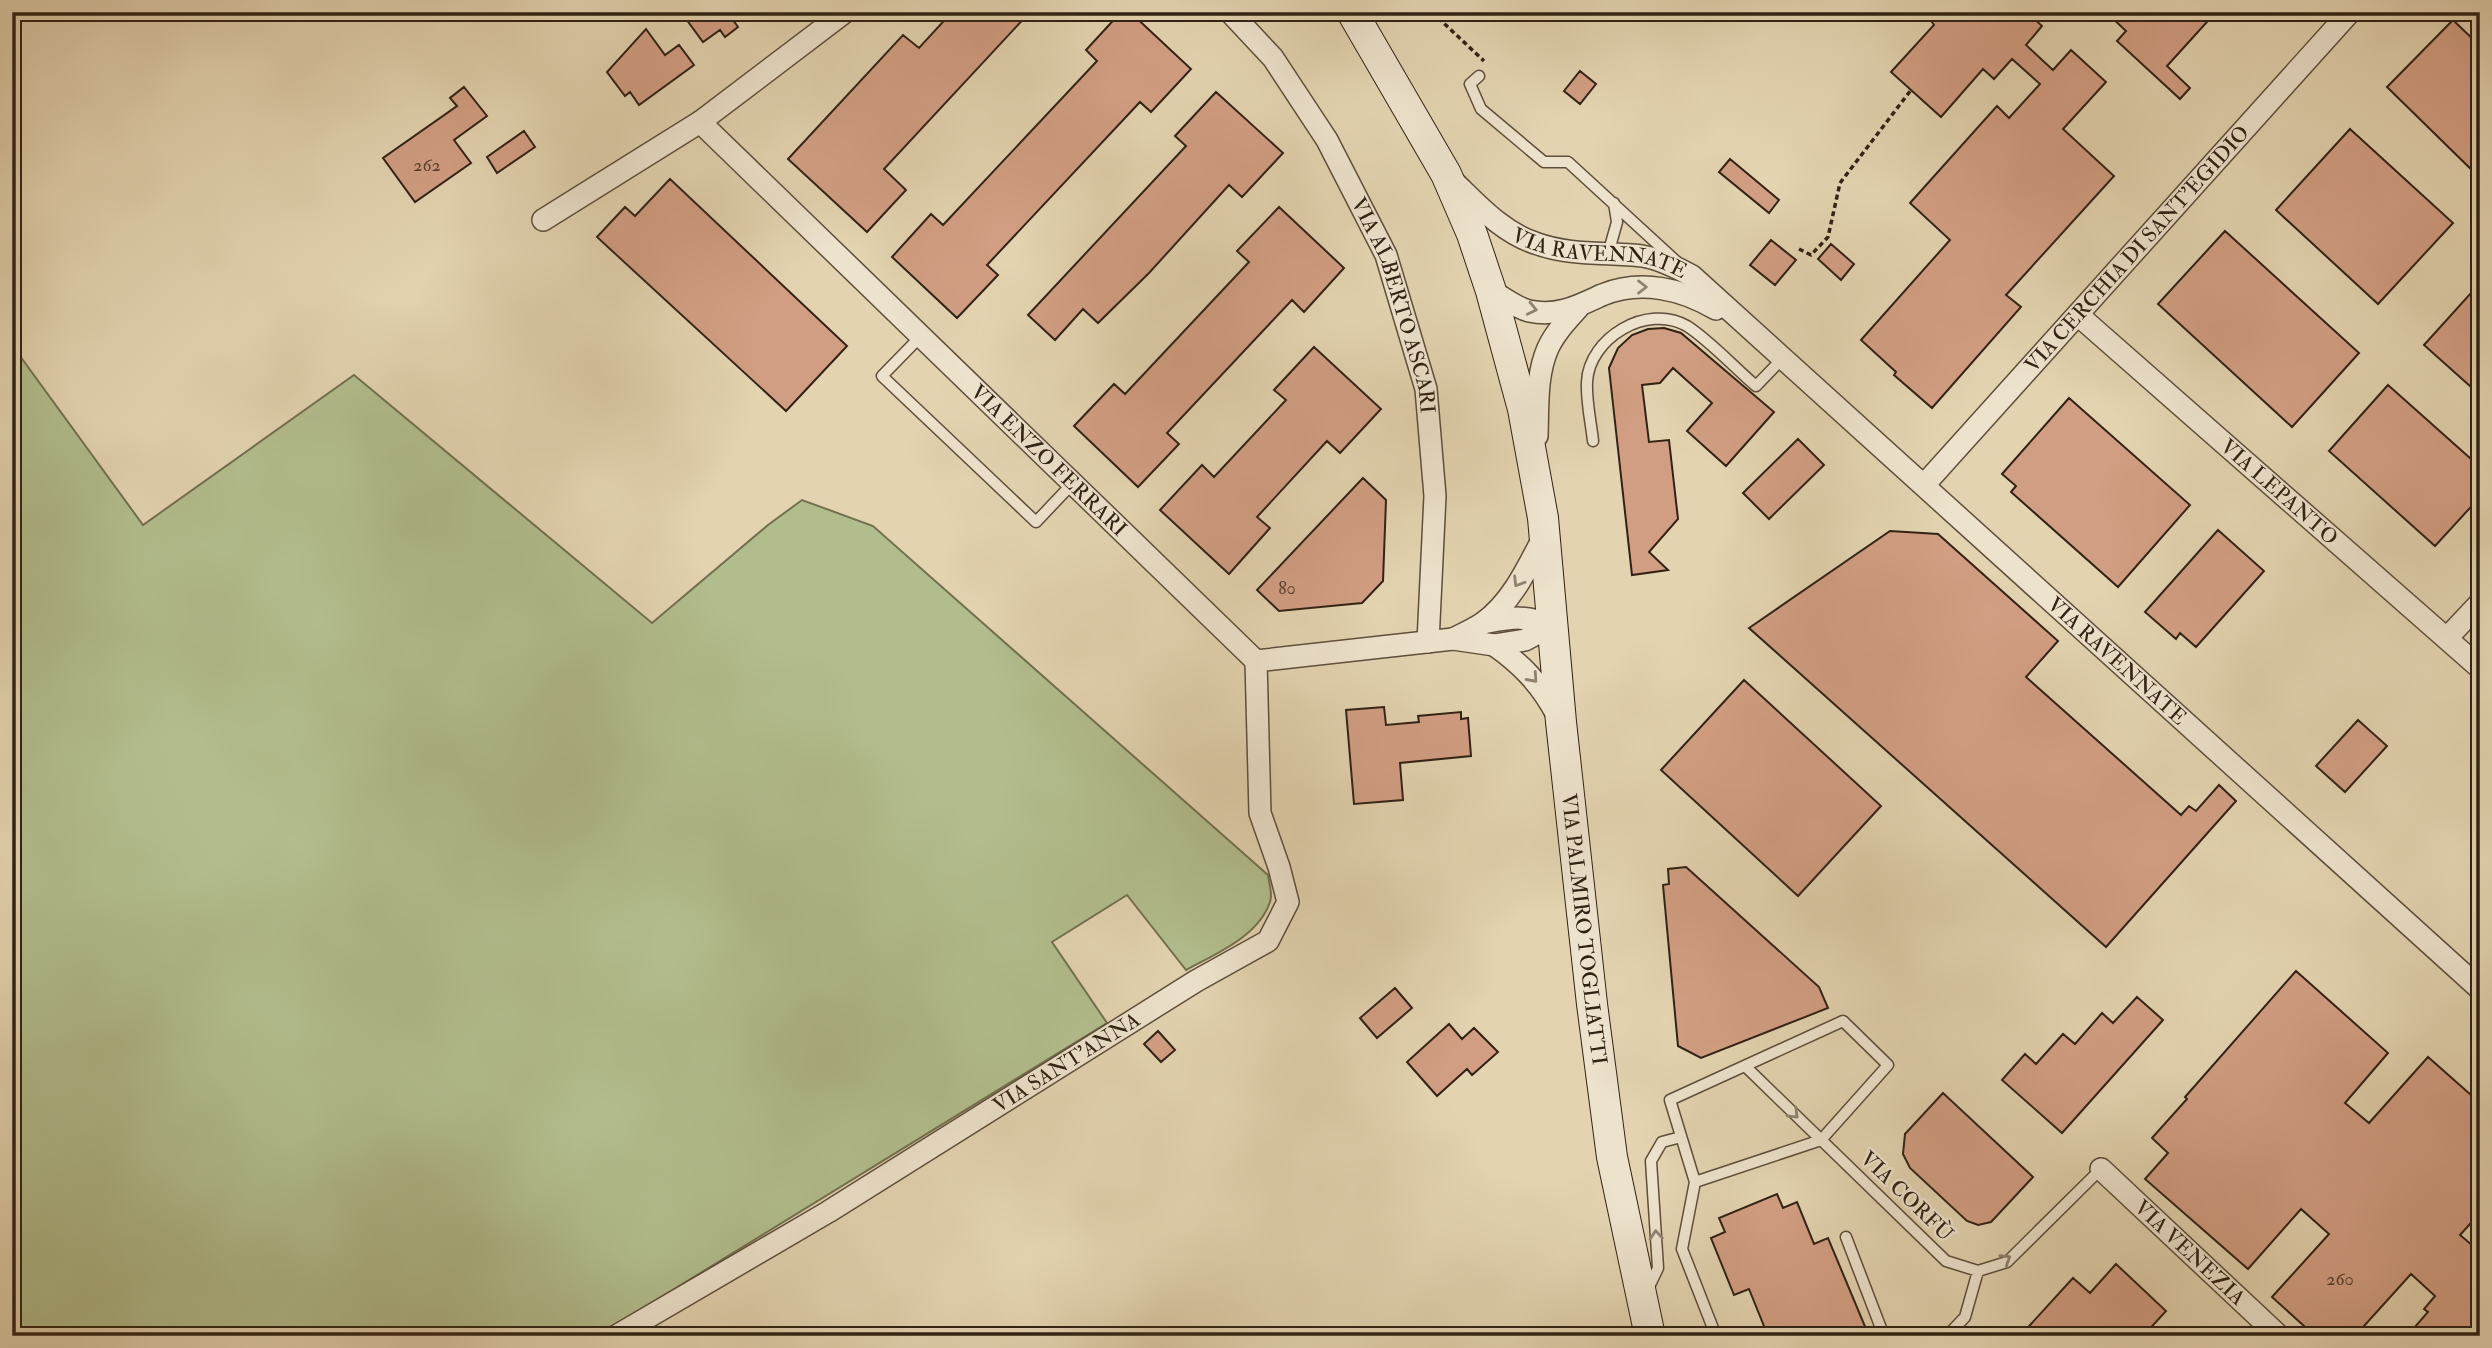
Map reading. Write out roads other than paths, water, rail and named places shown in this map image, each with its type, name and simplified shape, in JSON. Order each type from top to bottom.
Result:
[{"type":"main road","name":"VIA RAVENNATE","points":[[1352,12],[1446,174],[1472,234],[1491,291]]},
{"type":"main road","name":"VIA PALMIRO TOGLIATTI","points":[[1491,291],[1523,409],[1544,526],[1561,722],[1612,1157],[1650,1336]]},
{"type":"street","points":[[543,220],[700,122],[845,12]]},
{"type":"street","name":"VIA ALBERTO ASCARI","points":[[1230,12],[1273,58],[1327,140],[1386,255],[1426,389],[1435,496],[1428,642]]},
{"type":"street","name":"VIA CERCHIA DI SANT'EGIDIO","points":[[1924,485],[2350,12]]},
{"type":"street","name":"VIA ENZO FERRARI","points":[[700,122],[1256,661]]},
{"type":"street","name":"VIA RAVENNATE","points":[[1446,174],[1485,213],[1513,233],[1534,243],[1557,250],[1643,256],[1666,262],[1692,276],[2480,989]]},
{"type":"street","name":"VIA RAVENNATE","points":[[1491,291],[1528,310],[1549,313],[1578,308],[1604,294],[1630,287],[1659,287],[1696,297],[1754,333]]},
{"type":"street","name":"VIA RAVENNATE","points":[[1539,380],[1548,348],[1578,308]]},
{"type":"street","name":"VIA LEPANTO","points":[[2078,315],[2480,668]]},
{"type":"street","name":"VIA PALMIRO TOGLIATTI","points":[[1539,380],[1536,446],[1544,526]]},
{"type":"street","points":[[1453,639],[1483,623],[1508,598],[1522,577],[1544,526]]},
{"type":"street","points":[[2447,638],[2480,603]]},
{"type":"street","points":[[1483,623],[1521,616],[1552,626]]},
{"type":"street","points":[[1256,661],[1453,639],[1494,645],[1525,639],[1552,626]]},
{"type":"street","points":[[1494,645],[1532,676],[1546,694],[1561,722]]},
{"type":"street","name":"VIA SANT'ANNA","points":[[616,1336],[828,1212],[1196,981],[1268,941],[1288,902],[1260,813],[1256,661]]},
{"type":"street","name":"VIA VENEZIA","points":[[2101,1169],[2279,1336]]},
{"type":"lane","points":[[1479,76],[1470,85],[1482,108],[1544,162],[1568,162],[1692,276]]},
{"type":"lane","points":[[1608,254],[1617,222],[1614,203]]},
{"type":"lane","points":[[1593,441],[1587,381],[1593,358],[1609,339],[1633,323],[1662,318],[1687,326],[1756,386],[1782,359]]},
{"type":"lane","points":[[920,337],[882,376],[1036,522],[1073,482]]},
{"type":"lane","points":[[1695,1182],[1821,1140],[1888,1065],[1843,1021],[1670,1100],[1695,1182],[1682,1250],[1716,1336]]},
{"type":"lane","name":"VIA CORFÙ","points":[[1745,1066],[1946,1261],[1978,1271]]},
{"type":"lane","points":[[1643,1299],[1658,1268],[1651,1161],[1662,1142],[1681,1137]]},
{"type":"lane","points":[[1947,1336],[1965,1317],[1978,1271],[2007,1262],[2101,1169]]},
{"type":"lane","points":[[1846,1237],[1884,1336]]}]
